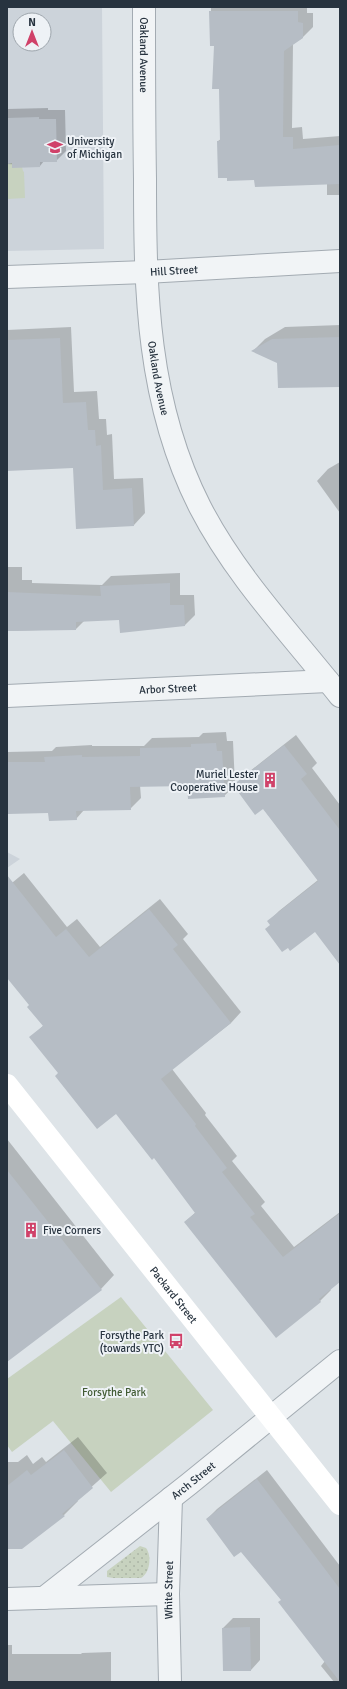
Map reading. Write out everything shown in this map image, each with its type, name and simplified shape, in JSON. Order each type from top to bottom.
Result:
[{"type":"main road","name":"Packard Street","points":[[7,1085],[340,1504]]},
{"type":"street","name":"Oakland Avenue","points":[[144,7],[146,272],[152,351],[158,385],[170,433],[200,507],[224,546],[261,599],[334,688]]},
{"type":"street","name":"Hill Street","points":[[7,277],[146,272],[340,261]]},
{"type":"street","name":"Arbor Street","points":[[7,696],[334,688]]},
{"type":"street","name":"Arch Street","points":[[44,1598],[271,1418],[340,1360]]},
{"type":"street","name":"White Street","points":[[170,1682],[168,1594],[171,1498]]},
{"type":"street","points":[[7,1599],[168,1594]]},
{"type":"shaded area","name":"University of Michigan","points":[[7,7],[102,7],[104,249],[7,251]]},
{"type":"shaded area","points":[[7,852],[20,859],[7,868]]},
{"type":"green space","points":[[12,163],[12,168],[22,167],[24,172],[25,198],[7,199],[7,164]]},
{"type":"green space","name":"Forsythe Park","points":[[121,1297],[213,1410],[111,1492],[53,1421],[12,1452],[7,1445],[7,1379]]},
{"type":"green space","points":[[140,1546],[146,1548],[149,1555],[149,1564],[144,1576],[141,1578],[107,1577],[107,1571]]},
{"type":"building","points":[[209,11],[298,11],[298,22],[303,23],[303,38],[284,51],[283,137],[293,137],[293,149],[340,145],[340,184],[255,187],[254,180],[227,181],[227,178],[218,178],[217,141],[220,141],[219,89],[212,89],[214,46],[210,46]]},
{"type":"building","points":[[39,117],[39,119],[56,119],[57,162],[40,162],[40,167],[12,168],[12,163],[7,164],[7,118]]},
{"type":"building","points":[[340,337],[340,387],[278,388],[277,363],[251,351],[272,339]]},
{"type":"building","points":[[60,338],[63,403],[86,402],[88,430],[95,430],[96,446],[101,445],[103,490],[132,488],[134,526],[76,529],[73,468],[7,471],[7,340]]},
{"type":"building","points":[[170,583],[170,605],[184,605],[185,626],[120,633],[119,620],[76,622],[76,630],[7,631],[7,592],[101,596],[100,586]]},
{"type":"building","points":[[216,743],[217,751],[222,751],[225,797],[188,799],[187,786],[130,787],[131,810],[76,811],[77,820],[49,821],[48,813],[8,814],[7,762],[45,762],[44,757],[82,755],[82,757],[140,756],[140,748],[191,747],[191,744]]},
{"type":"building","points":[[284,745],[307,774],[301,779],[340,830],[340,965],[315,932],[290,951],[288,948],[282,952],[265,929],[270,925],[267,921],[318,881],[263,809],[255,815],[233,785]]},
{"type":"building","points":[[7,875],[56,937],[66,929],[89,957],[149,909],[178,945],[173,949],[231,1023],[161,1079],[196,1124],[195,1126],[227,1168],[222,1172],[255,1214],[250,1217],[283,1257],[340,1213],[340,1282],[319,1299],[321,1302],[276,1338],[184,1222],[195,1213],[154,1158],[152,1160],[116,1114],[97,1129],[55,1076],[58,1073],[29,1037],[43,1026],[27,1007],[29,1005],[7,978]]},
{"type":"building","name":"Five Corners","points":[[7,1170],[102,1290],[7,1362]]},
{"type":"building","points":[[64,1450],[93,1488],[62,1514],[65,1516],[22,1549],[7,1549],[7,1486],[27,1470],[31,1475]]},
{"type":"building","points":[[257,1479],[340,1589],[340,1682],[278,1602],[281,1600],[241,1552],[234,1557],[206,1519]]},
{"type":"building","points":[[250,1627],[251,1671],[223,1671],[222,1628]]},
{"type":"place","name":"University of Michigan","points":[[55,147]]},
{"type":"place","name":"Muriel Lester Cooperative House","points":[[270,780]]},
{"type":"place","name":"Five Corners","points":[[31,1230]]},
{"type":"place","name":"Forsythe Park (towards YTC)","points":[[176,1341]]}]
